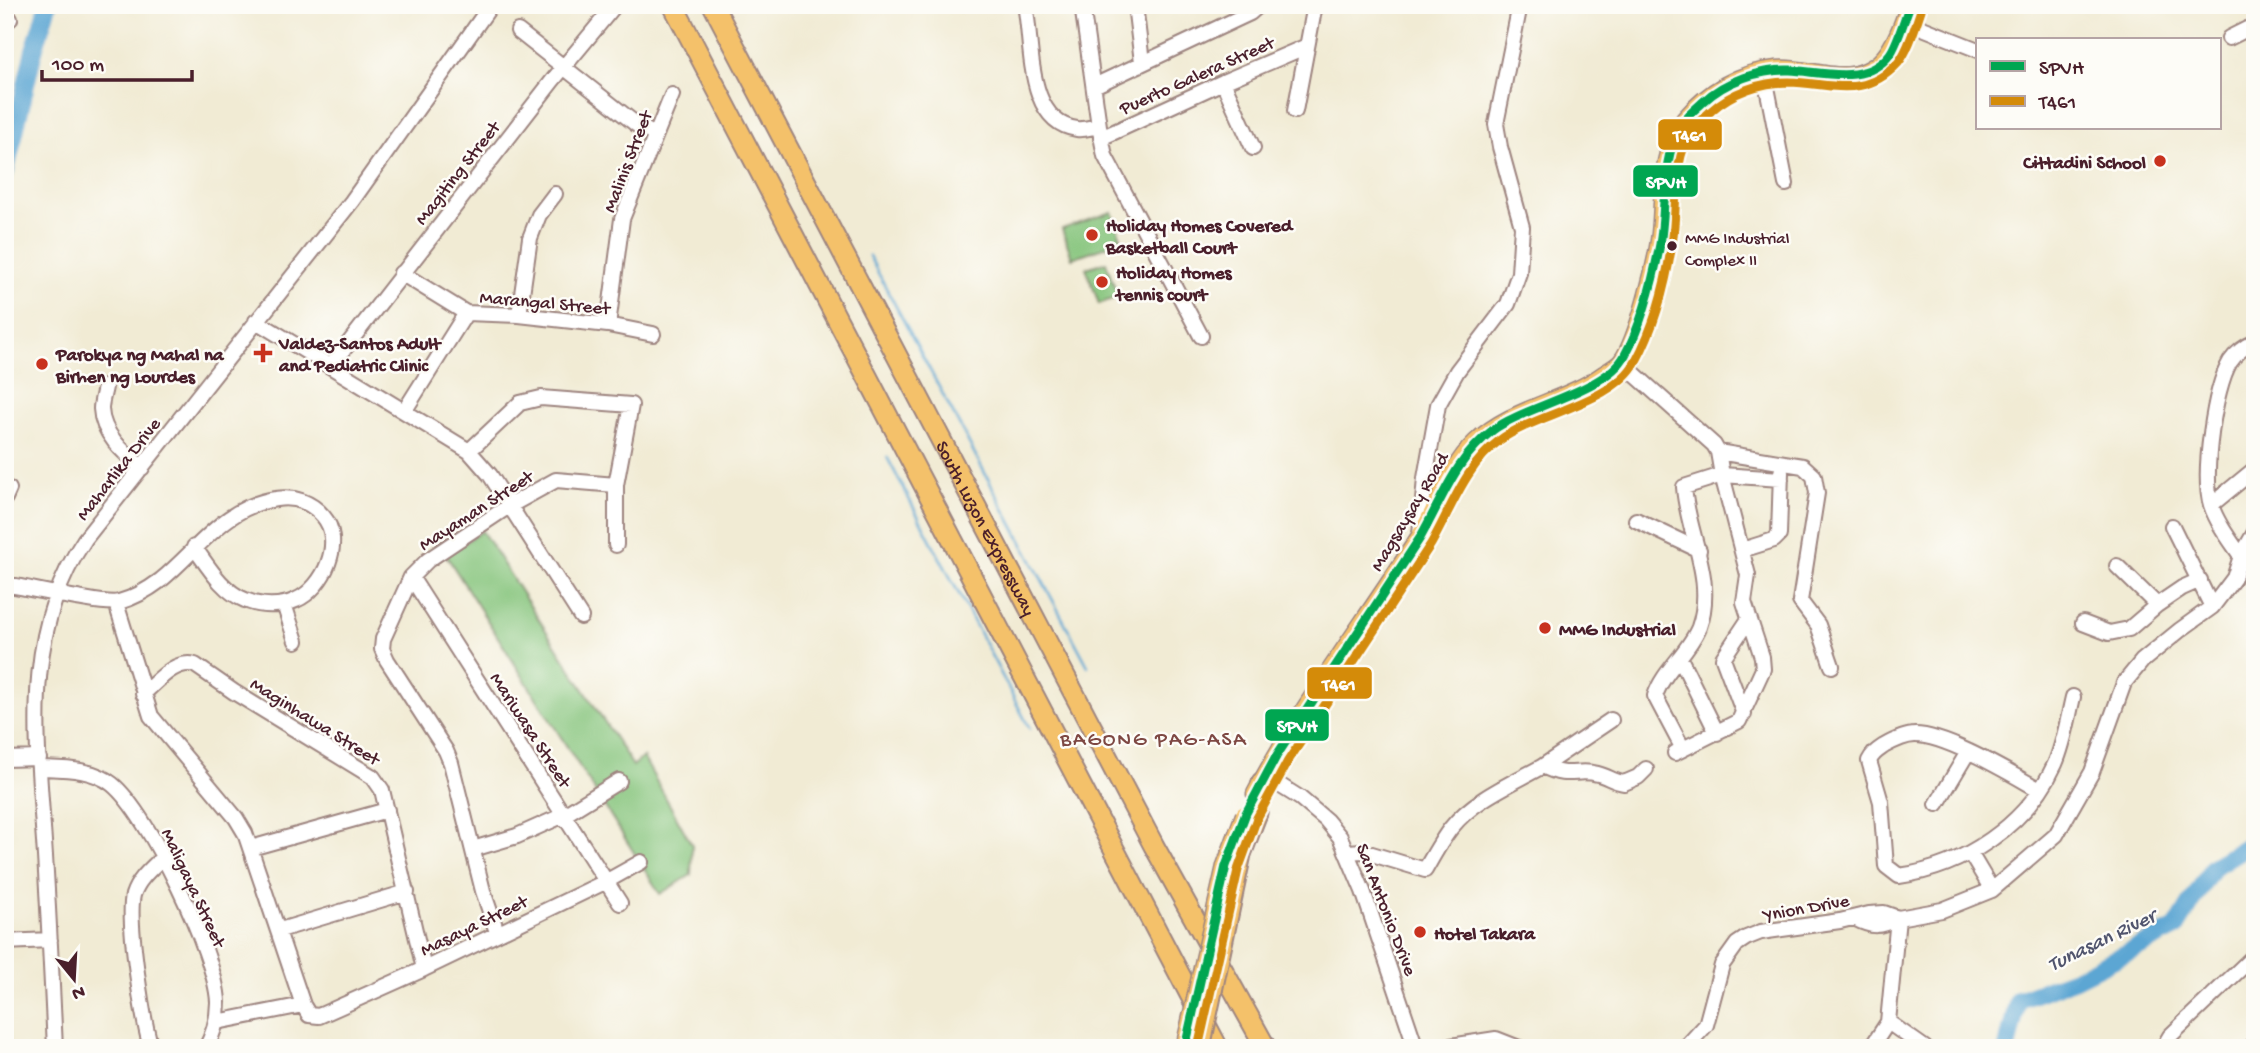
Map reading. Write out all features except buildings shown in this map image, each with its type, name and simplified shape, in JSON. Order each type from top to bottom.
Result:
[{"type":"highway","name":"South Luzon Expressway","points":[[673,5],[1218,1048]]},
{"type":"highway","name":"South Luzon Expressway","points":[[713,5],[1154,846],[1266,1048]]},
{"type":"highway","points":[[1199,1048],[1241,855],[1251,814],[1264,779]]},
{"type":"main road","points":[[1621,362],[1645,305],[1655,266],[1661,233],[1665,178],[1675,135],[1682,123],[1706,99],[1735,80],[1788,69],[1836,77],[1872,69],[1890,54],[1907,13]]},
{"type":"main road","name":"Magsaysay Road","points":[[1264,779],[1333,668],[1420,538],[1438,507],[1452,474],[1469,451],[1485,435],[1519,415],[1586,387],[1621,362]]},
{"type":"main road","points":[[1185,1048],[1226,866],[1251,814]]},
{"type":"street","name":"Maharlika Drive","points":[[55,1048],[39,763],[38,674],[42,646],[56,593],[77,551],[382,162],[491,5]]},
{"type":"street","name":"Magiting Street","points":[[331,366],[401,273],[615,5]]},
{"type":"street","points":[[1025,5],[1035,86],[1042,102],[1053,117],[1066,126],[1100,132]]},
{"type":"street","points":[[1082,5],[1105,156],[1201,336]]},
{"type":"street","points":[[1135,5],[1142,62]]},
{"type":"street","points":[[1094,86],[1250,13],[1259,5]]},
{"type":"street","points":[[1295,111],[1315,5]]},
{"type":"street","points":[[1420,538],[1425,478],[1438,405],[1457,371],[1508,304],[1519,273],[1522,227],[1496,124],[1520,5]]},
{"type":"street","points":[[1907,13],[1976,49]]},
{"type":"street","points":[[2229,38],[2255,25]]},
{"type":"street","points":[[518,31],[636,125],[655,135]]},
{"type":"street","name":"Puerto Galera Street","points":[[1100,132],[1307,46]]},
{"type":"street","points":[[1764,72],[1786,184]]},
{"type":"street","points":[[1223,82],[1253,148]]},
{"type":"street","name":"Malinis Street","points":[[608,325],[622,219],[672,94]]},
{"type":"street","points":[[519,315],[530,238],[539,215],[555,194]]},
{"type":"street","name":"Marangal Street","points":[[401,273],[466,313],[519,315],[608,325],[653,334]]},
{"type":"street","points":[[405,410],[466,313]]},
{"type":"street","points":[[256,321],[469,451],[490,475],[581,617]]},
{"type":"street","points":[[2241,556],[2211,505],[2208,487],[2211,432],[2228,366],[2246,345],[2255,342]]},
{"type":"street","points":[[1621,362],[1714,445],[1718,452],[1722,475],[1748,575],[1743,597],[1762,657],[1763,669],[1744,714],[1734,725],[1679,751],[1655,696],[1693,639],[1702,614],[1703,581],[1699,550],[1684,487],[1722,475],[1781,474],[1779,535],[1773,540],[1742,550]]},
{"type":"street","points":[[106,387],[101,409],[107,430],[120,450],[142,467]]},
{"type":"street","points":[[469,451],[520,402],[541,398],[631,405],[616,485],[616,545]]},
{"type":"street","points":[[1718,452],[1803,466],[1814,476],[1817,493],[1800,601],[1818,625],[1832,666]]},
{"type":"street","points":[[2211,505],[2255,469]]},
{"type":"street","name":"Mayaman Street","points":[[498,932],[483,891],[455,774],[446,751],[387,660],[382,649],[383,639],[411,577],[428,560],[509,506],[556,480],[616,485]]},
{"type":"street","points":[[5,586],[116,603],[139,595],[161,579],[194,547],[244,508],[263,501],[285,498],[303,501],[318,510],[329,523],[334,541],[332,555],[321,578],[300,599],[284,604],[261,605],[243,600],[223,586],[194,547]]},
{"type":"street","points":[[1636,520],[1699,550]]},
{"type":"street","points":[[2172,526],[2212,607]]},
{"type":"street","points":[[1854,918],[1869,926],[1877,926],[1898,918],[1942,910],[1992,890],[2056,835],[2092,772],[2124,683],[2142,661],[2180,629],[2212,607],[2234,578],[2241,556],[2255,533]]},
{"type":"street","points":[[2117,566],[2157,605]]},
{"type":"street","name":"Mariwasa Street","points":[[411,577],[620,903]]},
{"type":"street","points":[[2083,623],[2109,633],[2120,633],[2182,588],[2200,580]]},
{"type":"street","points":[[116,603],[143,694],[156,723],[236,818],[251,848],[303,1005],[217,1022]]},
{"type":"street","points":[[284,604],[296,641]]},
{"type":"street","points":[[1744,714],[1723,658],[1749,619]]},
{"type":"street","points":[[1680,658],[1717,733]]},
{"type":"street","name":"Maginhawa Street","points":[[143,694],[176,666],[188,663],[195,665],[234,692],[366,771],[382,790],[424,969]]},
{"type":"street","points":[[2040,790],[1968,752],[1933,738],[1913,735],[1892,742],[1871,756],[1870,767],[1881,802],[1885,862],[1889,870],[1899,876],[1939,867],[1994,838],[2017,818],[2040,790],[2056,763],[2073,696]]},
{"type":"street","points":[[1348,852],[1362,851],[1425,870],[1452,827],[1485,798],[1543,766],[1611,720]]},
{"type":"street","points":[[1937,804],[1968,752]]},
{"type":"street","name":"Maligaya Street","points":[[5,760],[39,763],[94,774],[111,782],[128,801],[163,857],[187,906],[209,963],[217,993],[217,1022],[206,1048]]},
{"type":"street","points":[[1543,766],[1555,773],[1594,773],[1625,783],[1638,777],[1646,769]]},
{"type":"street","name":"San Antonio Drive","points":[[1264,779],[1300,798],[1326,820],[1348,852],[1402,1000],[1416,1048]]},
{"type":"street","points":[[473,849],[517,836],[564,815],[619,781]]},
{"type":"street","points":[[251,848],[387,810]]},
{"type":"street","points":[[1970,853],[1992,890]]},
{"type":"street","points":[[151,1048],[132,905],[137,886],[163,857]]},
{"type":"street","name":"Masaya Street","points":[[303,1005],[309,1015],[319,1016],[424,969],[641,862]]},
{"type":"street","points":[[279,930],[407,892]]},
{"type":"street","name":"Ynion Drive","points":[[1685,1048],[1706,1025],[1722,965],[1737,944],[1761,932],[1877,913],[1898,918]]},
{"type":"street","points":[[1871,1048],[1888,1022],[1898,918]]},
{"type":"street","points":[[5,942],[50,940]]},
{"type":"street","points":[[2163,1048],[2170,1036],[2255,956]]},
{"type":"street","points":[[1888,1022],[1926,1048]]},
{"type":"street","points":[[1438,1048],[1496,1039],[1519,1048]]},
{"type":"street","points":[[2250,1048],[2255,1043]]},
{"type":"green space","name":"Holiday Homes Covered Basketball Court","points":[[1112,212],[1122,241],[1072,258],[1062,229]]},
{"type":"green space","name":"Holiday Homes tennis court","points":[[1106,262],[1118,297],[1099,304],[1086,268]]},
{"type":"green space","points":[[482,531],[633,766],[643,757],[692,845],[691,875],[660,894],[446,555]]},
{"type":"waterway","points":[[5,174],[34,50],[48,5]]},
{"type":"waterway","points":[[869,256],[1088,666]]},
{"type":"waterway","points":[[887,457],[1030,729]]},
{"type":"waterway","name":"Tunasan River","points":[[2007,1048],[2018,1000],[2075,979],[2176,928],[2213,867],[2255,841]]},
{"type":"transit line","name":"SPVH","points":[[1185,1048],[1226,866],[1246,813],[1277,755],[1420,538],[1459,466],[1493,430],[1507,421],[1601,379],[1615,368],[1625,355],[1651,287],[1660,244],[1667,168],[1674,139],[1683,122],[1722,88],[1755,74],[1790,70],[1844,75],[1869,70],[1890,54],[1910,5]]},
{"type":"transit line","name":"T461","points":[[1198,1048],[1238,870],[1257,818],[1288,761],[1431,544],[1468,475],[1477,462],[1500,440],[1611,387],[1636,361],[1649,333],[1663,288],[1674,230],[1678,171],[1685,143],[1692,130],[1719,104],[1758,86],[1789,82],[1846,87],[1873,82],[1902,58],[1921,10]]},
{"type":"place","name":"Cittadini School","points":[[2160,161]]},
{"type":"place","name":"Holiday Homes Covered Basketball Court","points":[[1092,235]]},
{"type":"place","name":"MMG Industrial Complex II","points":[[1672,246]]},
{"type":"place","name":"Holiday Homes tennis court","points":[[1102,282]]},
{"type":"place","name":"Valdez-Santos Adult and Pediatric Clinic","points":[[263,353]]},
{"type":"place","name":"Parokya ng Mahal na Birhen ng Lourdes","points":[[42,364]]},
{"type":"place","name":"MMG Industrial","points":[[1545,628]]},
{"type":"place","name":"Hotel Takara","points":[[1420,932]]},
{"type":"district","name":"BAGONG PAG-ASA","points":[[1154,738]]}]
